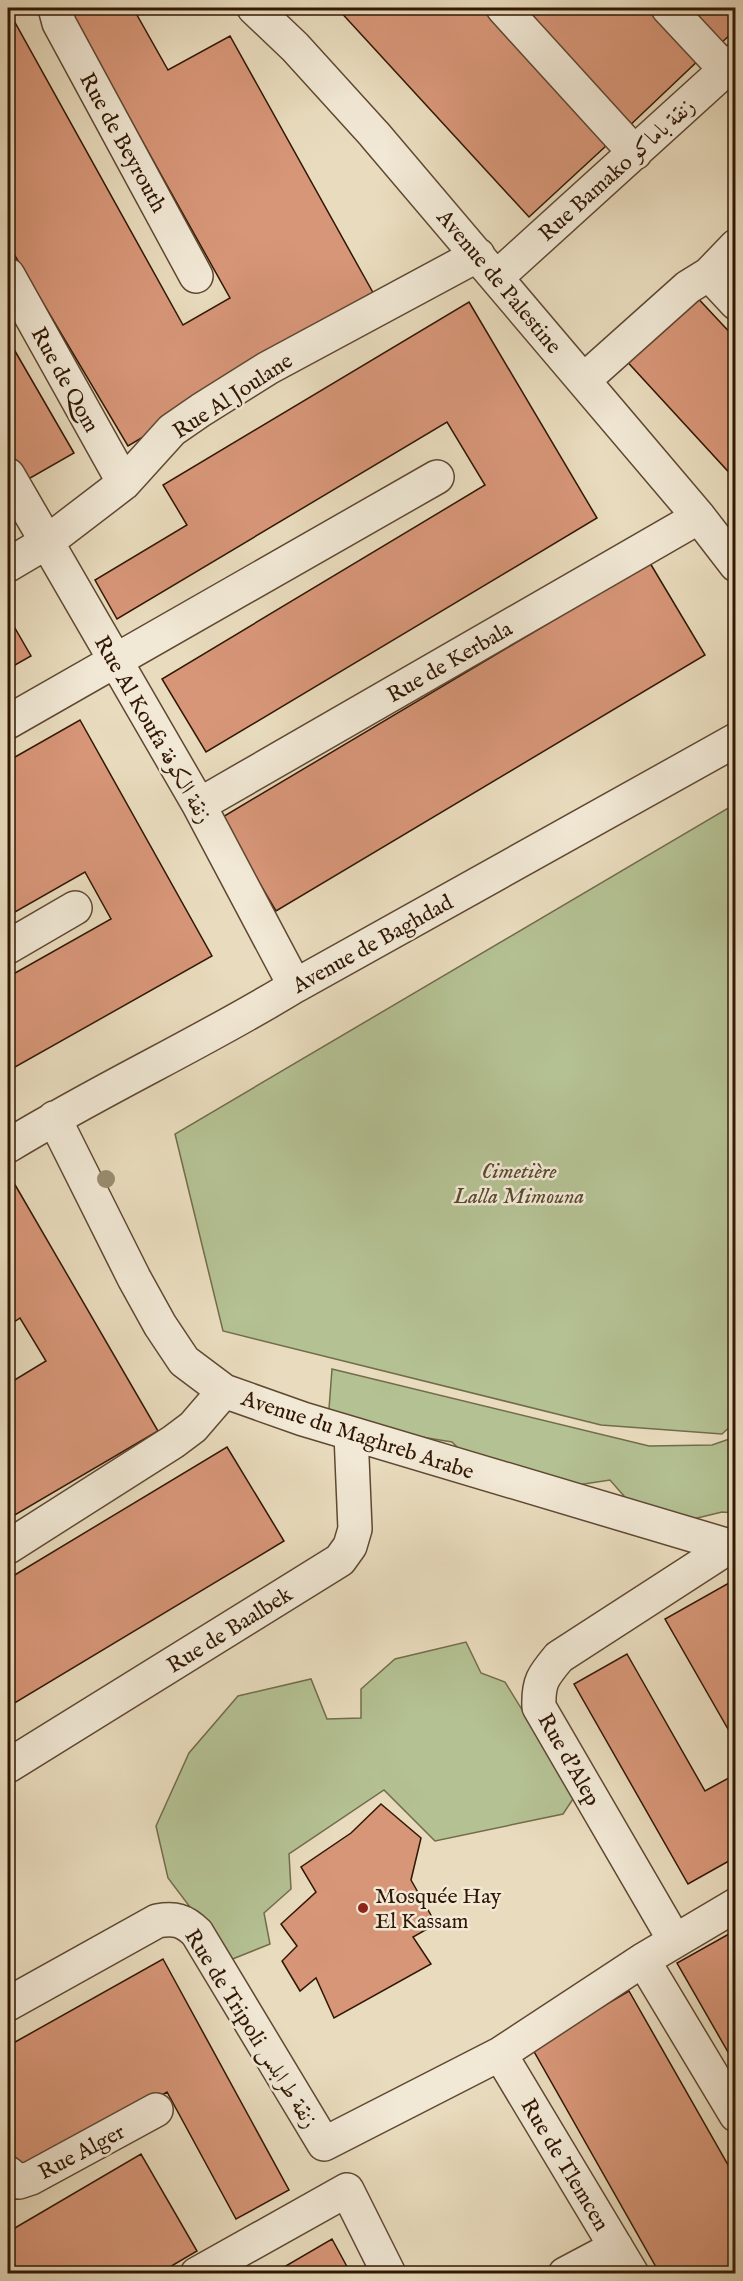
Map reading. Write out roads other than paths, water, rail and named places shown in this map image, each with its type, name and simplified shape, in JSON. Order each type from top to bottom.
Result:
[{"type":"street","name":"Rue de Beyrouth","points":[[55,8],[59,23],[196,276]]},
{"type":"street","name":"Avenue de Palestine","points":[[254,8],[295,47],[351,108],[488,266],[699,517],[735,565]]},
{"type":"street","points":[[503,8],[635,153]]},
{"type":"street","points":[[668,8],[730,65]]},
{"type":"street","name":"Rue Bamako زنقة باماكو","points":[[488,266],[635,153],[730,65]]},
{"type":"street","points":[[584,380],[688,287],[710,274],[735,246]]},
{"type":"street","name":"Rue Al Joulane","points":[[8,565],[47,542],[124,483],[172,430],[268,368],[488,266]]},
{"type":"street","points":[[710,274],[735,303]]},
{"type":"street","name":"Rue de Qom","points":[[8,275],[124,483]]},
{"type":"street","name":"Rue Al Koufa زنقة الكوفة","points":[[8,475],[199,805],[295,986]]},
{"type":"street","points":[[8,722],[437,477]]},
{"type":"street","name":"Rue de Kerbala","points":[[199,805],[699,517]]},
{"type":"street","name":"Avenue de Baghdad","points":[[8,1146],[54,1118],[258,1009],[295,986],[735,740]]},
{"type":"street","points":[[8,947],[75,908]]},
{"type":"street","name":"Avenue du Maghreb Arabe","points":[[54,1118],[160,1325],[184,1360],[224,1391],[351,1434],[732,1547]]},
{"type":"street","points":[[8,1547],[173,1442],[192,1427],[224,1391]]},
{"type":"street","name":"Rue de Baalbek","points":[[8,1766],[340,1560],[350,1546],[355,1529],[351,1434]]},
{"type":"street","name":"Rue d'Alep","points":[[675,1941],[539,1707],[538,1689],[544,1675],[560,1658],[732,1547]]},
{"type":"street","name":"Rue de Tripoli زنقة طرابلس","points":[[8,2004],[157,1921],[171,1918],[185,1921],[197,1933],[324,2144],[500,2054],[643,1960],[735,1905]]},
{"type":"street","points":[[643,1960],[735,2115]]},
{"type":"street","name":"Rue de Tlemcen","points":[[500,2054],[624,2260]]},
{"type":"street","name":"Rue Alger","points":[[8,2173],[19,2182],[31,2178],[156,2110]]},
{"type":"street","points":[[324,2144],[389,2274]]},
{"type":"street","points":[[197,2274],[347,2190]]},
{"type":"street","points":[[565,2274],[624,2260]]},
{"type":"place","name":"Mosquée Hay El Kassam","points":[[363,1908]]},
{"type":"park label","name":"Cimetière Lalla Mimouna","points":[[519,1182]]}]
